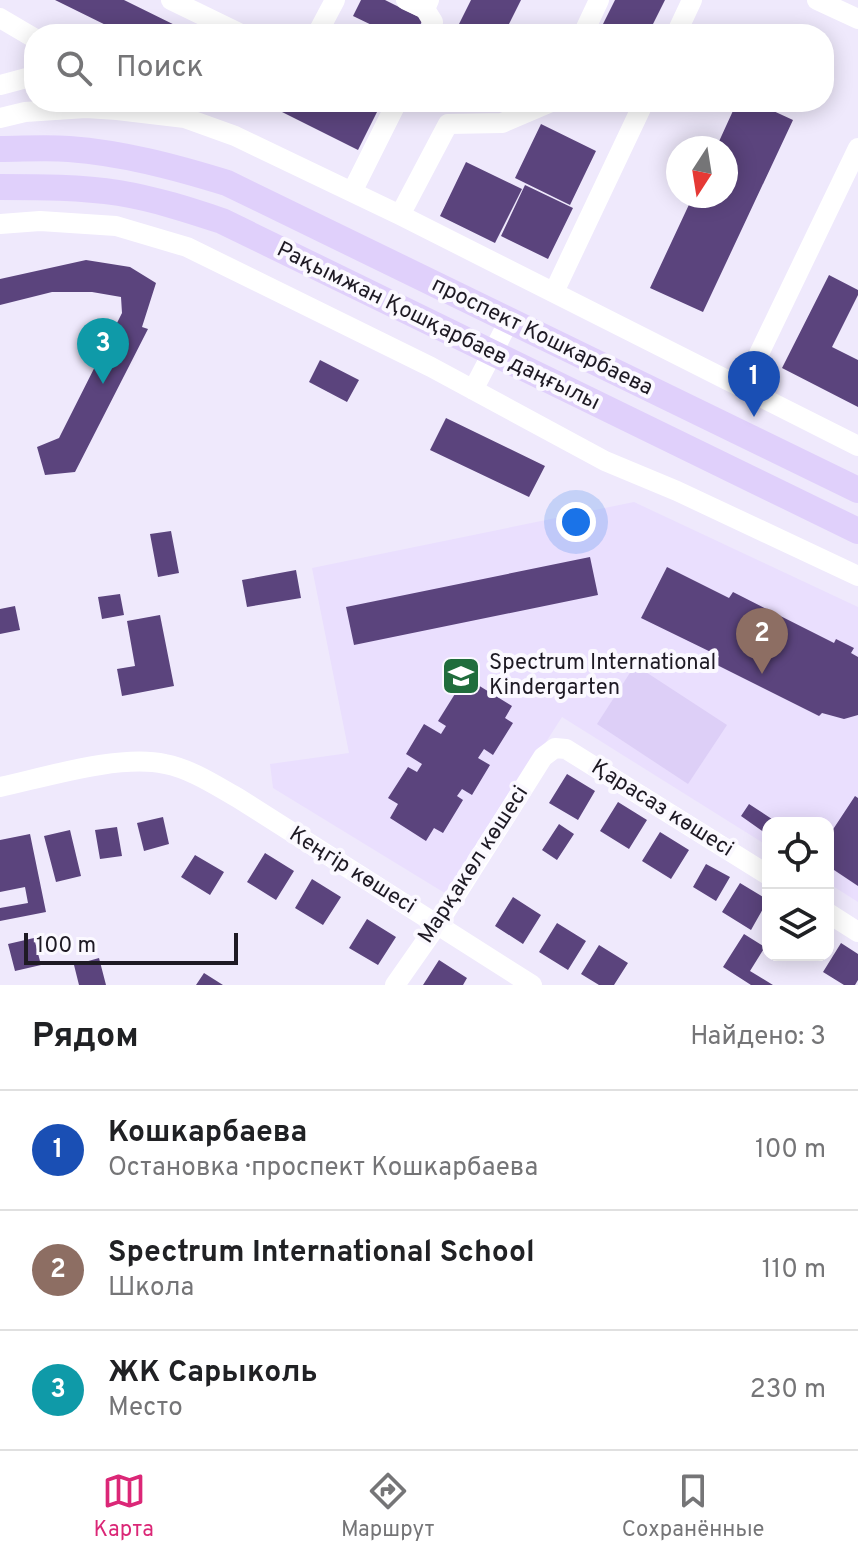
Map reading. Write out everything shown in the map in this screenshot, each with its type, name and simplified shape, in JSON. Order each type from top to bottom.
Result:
[{"type":"main road","name":"проспект Кошкарбаева","points":[[0,149],[65,148],[107,153],[162,163],[227,183],[858,490]]},
{"type":"main road","name":"Рақымжан Қошқарбаев даңғылы","points":[[0,187],[120,193],[171,204],[222,221],[858,531]]},
{"type":"street","points":[[171,0],[220,24]]},
{"type":"street","points":[[322,24],[335,0]]},
{"type":"street","points":[[588,24],[599,0]]},
{"type":"street","points":[[681,24],[692,0]]},
{"type":"street","points":[[817,0],[858,19]]},
{"type":"street","points":[[420,3],[432,24]]},
{"type":"street","points":[[0,18],[24,32]]},
{"type":"street","points":[[0,85],[24,79]]},
{"type":"street","points":[[0,118],[25,112]]},
{"type":"street","points":[[134,112],[185,118],[228,133]]},
{"type":"street","points":[[183,112],[400,215],[858,446]]},
{"type":"street","points":[[352,192],[392,112]]},
{"type":"street","points":[[400,215],[448,124],[502,123],[528,112]]},
{"type":"street","points":[[554,292],[639,112]]},
{"type":"street","points":[[743,387],[858,148]]},
{"type":"street","points":[[0,224],[40,221],[116,226],[187,247],[473,390],[605,461],[677,491],[858,576]]},
{"type":"street","points":[[473,390],[509,321]]},
{"type":"street","name":"Қарасаз көшесі","points":[[555,748],[566,749],[762,871]]},
{"type":"street","name":"Марқакөл көшесі","points":[[395,985],[437,925],[543,757],[555,748]]},
{"type":"street","name":"Кеңгір көшесі","points":[[0,787],[116,763],[150,761],[192,772],[532,985]]},
{"type":"street","points":[[834,917],[858,932]]},
{"type":"shaded area","points":[[634,502],[858,607],[858,902],[834,887],[834,817],[762,817],[762,842],[562,717],[448,895],[273,788],[270,764],[349,753],[312,568]]},
{"type":"shaded area","points":[[635,665],[727,725],[688,784],[597,724]]},
{"type":"building","points":[[55,0],[124,0],[173,24],[104,24]]},
{"type":"building","points":[[361,0],[385,0],[423,19],[421,24],[370,24],[353,16]]},
{"type":"building","points":[[471,0],[521,0],[509,24],[459,24]]},
{"type":"building","points":[[615,0],[665,0],[653,24],[603,24]]},
{"type":"building","points":[[282,112],[377,112],[358,150]]},
{"type":"building","points":[[732,112],[776,112],[793,120],[703,312],[650,288],[687,208],[738,208],[738,136],[721,136]]},
{"type":"building","points":[[541,124],[596,151],[570,205],[515,178]]},
{"type":"building","points":[[466,162],[522,189],[495,243],[440,216]]},
{"type":"building","points":[[525,185],[573,208],[548,259],[501,236]]},
{"type":"building","points":[[86,260],[130,267],[156,283],[142,327],[148,329],[75,472],[45,475],[37,447],[59,438],[122,313],[121,297],[92,292],[52,292],[0,305],[0,279]]},
{"type":"building","points":[[829,275],[858,290],[832,347],[858,360],[858,407],[782,368]]},
{"type":"building","points":[[320,360],[359,380],[347,402],[309,382]]},
{"type":"building","points":[[446,418],[545,466],[529,497],[430,450]]},
{"type":"building","points":[[171,531],[179,573],[158,577],[150,534]]},
{"type":"building","points":[[590,557],[598,595],[354,645],[346,607]]},
{"type":"building","points":[[667,567],[729,598],[733,592],[834,643],[836,639],[854,648],[851,653],[858,657],[858,715],[844,719],[822,713],[819,716],[715,664],[719,656],[641,618]]},
{"type":"building","points":[[296,570],[301,598],[247,607],[242,580]]},
{"type":"building","points":[[120,594],[124,615],[102,619],[98,597]]},
{"type":"building","points":[[15,606],[20,630],[0,634],[0,609]]},
{"type":"building","points":[[160,615],[174,686],[122,696],[117,669],[135,666],[127,621]]},
{"type":"building","points":[[473,682],[512,706],[505,718],[513,723],[493,755],[484,749],[478,758],[490,765],[472,795],[462,789],[457,796],[463,800],[443,833],[434,828],[426,841],[390,818],[398,804],[388,798],[408,767],[417,772],[422,764],[406,754],[424,724],[441,734],[446,726],[438,721],[458,689],[466,694]]},
{"type":"building","points":[[567,774],[595,791],[578,820],[549,803]]},
{"type":"building","points":[[855,796],[858,798],[858,886],[834,870],[834,828]]},
{"type":"building","points":[[618,802],[647,820],[629,849],[600,831]]},
{"type":"building","points":[[749,804],[769,817],[762,817],[762,831],[741,816]]},
{"type":"building","points":[[163,817],[169,844],[144,851],[137,823]]},
{"type":"building","points":[[559,824],[574,834],[557,860],[542,850]]},
{"type":"building","points":[[117,827],[122,856],[100,859],[95,830]]},
{"type":"building","points":[[70,830],[81,876],[56,882],[44,836]]},
{"type":"building","points":[[660,832],[689,850],[671,879],[642,861]]},
{"type":"building","points":[[30,834],[46,912],[0,921],[0,908],[28,903],[25,887],[0,892],[0,840]]},
{"type":"building","points":[[265,853],[294,871],[276,900],[247,882]]},
{"type":"building","points":[[195,855],[224,872],[210,895],[181,877]]},
{"type":"building","points":[[706,864],[730,877],[716,901],[693,887]]},
{"type":"building","points":[[312,879],[341,897],[323,925],[295,908]]},
{"type":"building","points":[[740,883],[762,896],[762,911],[751,930],[722,912]]},
{"type":"building","points":[[513,897],[541,915],[523,944],[495,926]]},
{"type":"building","points":[[367,919],[396,937],[378,965],[349,948]]},
{"type":"building","points":[[557,923],[586,941],[568,970],[539,952]]},
{"type":"building","points":[[744,934],[762,945],[762,952],[750,971],[773,985],[751,985],[723,967]]},
{"type":"building","points":[[34,938],[41,965],[15,971],[8,944]]},
{"type":"building","points":[[841,943],[858,954],[858,980],[855,985],[844,985],[823,972],[830,961],[834,961],[834,954]]},
{"type":"building","points":[[599,945],[628,963],[614,985],[599,985],[581,974]]},
{"type":"building","points":[[99,958],[106,985],[79,985],[74,965]]},
{"type":"building","points":[[439,960],[467,978],[463,985],[423,985]]},
{"type":"building","points":[[204,973],[223,985],[196,985]]},
{"type":"place","name":"ЖК Сарыколь","points":[[103,384]]},
{"type":"place","name":"Кошкарбаева","points":[[754,417]]},
{"type":"place","name":"Spectrum International School","points":[[762,674]]},
{"type":"place","name":"Spectrum International Kindergarten","points":[[461,676]]}]
